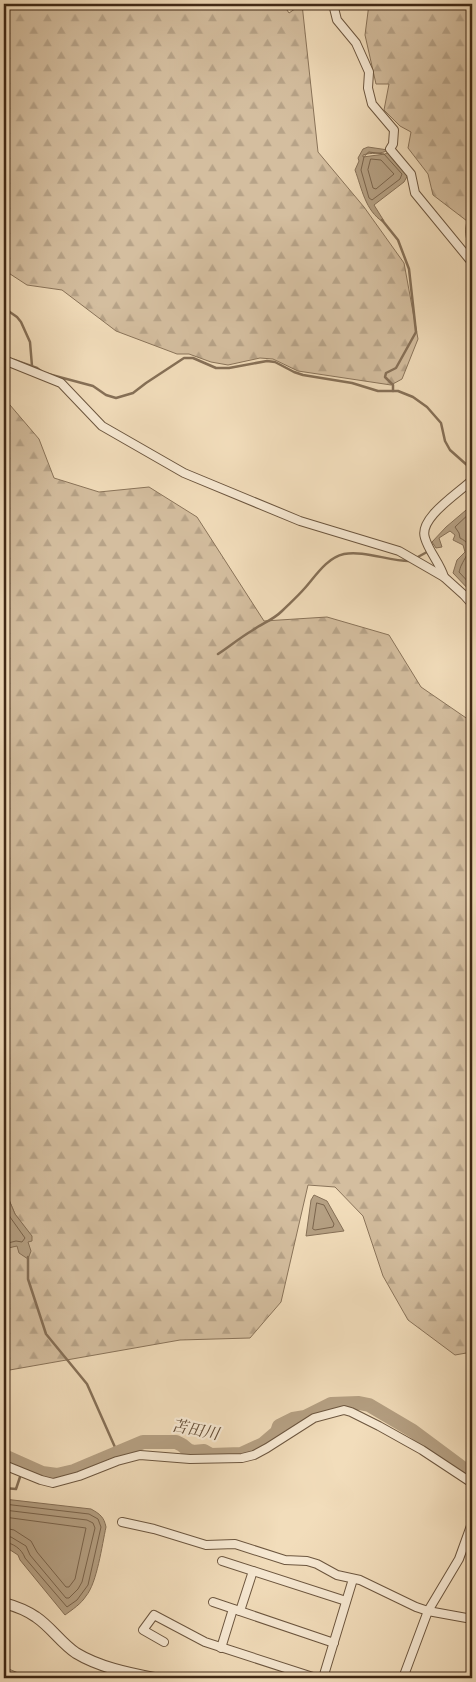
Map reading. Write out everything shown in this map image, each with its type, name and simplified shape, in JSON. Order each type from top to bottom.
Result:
[{"type":"street","points":[[333,4],[337,20],[356,43],[369,72],[368,88],[372,104],[394,130],[393,144],[390,149],[412,174],[415,193],[470,260],[472,265]]},
{"type":"street","points":[[4,360],[62,383],[102,426],[184,473],[300,521],[399,551],[444,577],[464,594],[472,604]]},
{"type":"street","points":[[444,577],[427,544],[423,530],[428,519],[472,480]]},
{"type":"street","points":[[4,1465],[53,1483],[80,1476],[117,1461],[140,1455],[190,1459],[242,1458],[254,1455],[267,1448],[314,1418],[344,1410],[388,1430],[472,1483]]},
{"type":"street","points":[[122,1522],[154,1529],[206,1545],[235,1544],[285,1560],[307,1561],[317,1564],[337,1575],[360,1580],[404,1602],[428,1611],[472,1619]]},
{"type":"street","points":[[404,1678],[428,1611],[459,1559],[472,1522]]},
{"type":"street","points":[[222,1561],[346,1601]]},
{"type":"street","points":[[221,1648],[253,1571]]},
{"type":"street","points":[[324,1678],[353,1579]]},
{"type":"street","points":[[213,1602],[334,1643]]},
{"type":"street","points":[[4,1603],[23,1609],[38,1618],[59,1639],[83,1656],[131,1674],[154,1678]]},
{"type":"street","points":[[164,1642],[143,1630],[154,1615],[205,1642],[316,1678]]},
{"type":"green space","points":[[4,4],[283,4],[289,13],[302,4],[318,152],[364,207],[404,263],[418,339],[402,379],[391,385],[298,371],[273,359],[260,358],[228,365],[211,362],[189,354],[177,354],[116,331],[62,290],[27,285],[4,270]]},
{"type":"green space","points":[[369,4],[472,4],[472,252],[466,237],[467,221],[433,195],[428,174],[408,148],[411,132],[400,126],[384,110],[389,84],[376,84],[365,35]]},
{"type":"green space","points":[[4,398],[39,439],[54,478],[99,492],[149,487],[197,517],[264,621],[327,617],[389,635],[421,687],[472,722],[472,1352],[455,1355],[408,1320],[383,1276],[363,1216],[335,1187],[308,1185],[281,1302],[250,1338],[180,1340],[4,1371],[4,1249],[28,1242],[31,1236],[15,1214],[4,1188]]},
{"type":"green space","points":[[4,1667],[30,1678],[4,1678]]},
{"type":"water","points":[[368,147],[388,150],[366,154],[363,157],[389,152],[409,173],[404,182],[374,205],[383,222],[368,205],[355,170],[363,149]]},
{"type":"water","points":[[472,505],[472,593],[453,573],[457,560],[465,552],[463,545],[453,540],[455,535],[450,531],[439,538],[442,547],[436,548],[432,542],[446,527]]},
{"type":"water","points":[[4,1188],[15,1214],[32,1236],[32,1241],[28,1242],[31,1251],[28,1259],[19,1253],[17,1246],[4,1249]]},
{"type":"water","points":[[314,1195],[327,1201],[344,1231],[306,1236],[311,1200]]},
{"type":"water","points":[[4,1499],[91,1509],[103,1518],[106,1527],[99,1563],[90,1590],[82,1602],[65,1615],[20,1560],[18,1555],[4,1546]]},
{"type":"waterway","points":[[382,220],[398,240],[409,269],[416,332],[396,368],[386,373],[385,377],[393,385],[393,391]]},
{"type":"waterway","points":[[4,308],[21,322],[30,342],[32,366]]},
{"type":"waterway","points":[[48,374],[93,386],[106,395],[116,398],[133,393],[184,358],[193,358],[216,368],[229,368],[267,361],[275,362],[303,375],[352,383],[378,391],[398,391],[413,397],[427,407],[441,423],[445,441],[450,450],[468,466],[472,467]]},
{"type":"waterway","points":[[14,360],[41,371]]},
{"type":"waterway","points":[[416,558],[427,552]]},
{"type":"waterway","points":[[218,654],[279,614],[321,568],[338,556],[359,553],[409,561]]},
{"type":"waterway","points":[[28,1257],[28,1279],[46,1334],[87,1384],[118,1454]]},
{"type":"waterway","name":"苫田川","points":[[4,1456],[42,1473],[57,1475],[74,1471],[143,1442],[176,1442],[193,1452],[204,1451],[211,1455],[241,1454],[263,1444],[277,1432],[279,1426],[293,1419],[305,1417],[331,1404],[359,1403],[369,1405],[413,1431],[472,1475]]},
{"type":"waterway","points":[[4,1488],[16,1489],[21,1474]]}]
